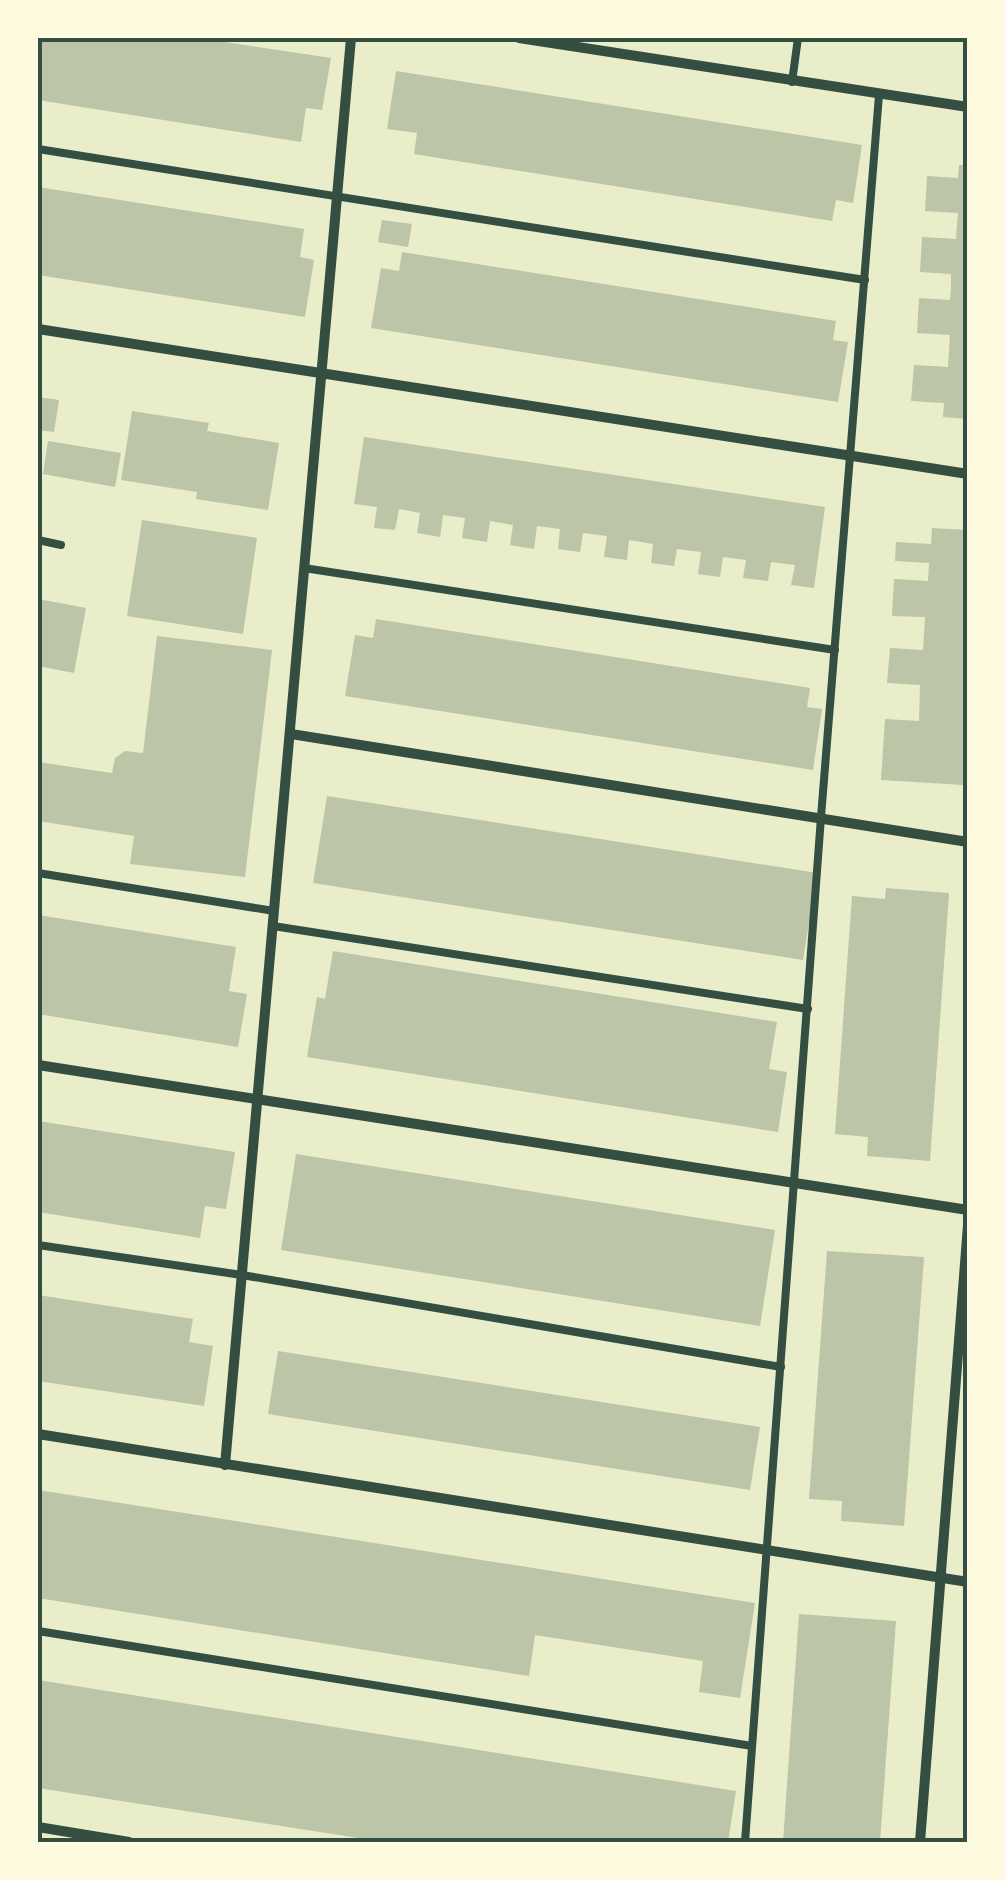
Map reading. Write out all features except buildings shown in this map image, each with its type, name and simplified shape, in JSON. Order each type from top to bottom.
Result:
[{"type":"street","points":[[225,1465],[351,38]]},
{"type":"street","points":[[519,38],[968,108]]},
{"type":"street","points":[[38,329],[968,474]]},
{"type":"street","points":[[291,734],[968,842]]},
{"type":"street","points":[[38,1065],[968,1210]]},
{"type":"street","points":[[920,1842],[968,1225]]},
{"type":"street","points":[[38,1434],[968,1582]]},
{"type":"street","points":[[38,1827],[129,1842]]},
{"type":"lane","points":[[792,82],[798,38]]},
{"type":"lane","points":[[744,1842],[879,95]]},
{"type":"lane","points":[[38,149],[865,280]]},
{"type":"lane","points":[[38,540],[62,545]]},
{"type":"lane","points":[[304,568],[835,650]]},
{"type":"lane","points":[[38,874],[274,911]]},
{"type":"lane","points":[[272,926],[808,1008]]},
{"type":"lane","points":[[38,1245],[242,1275],[782,1367]]},
{"type":"lane","points":[[38,1631],[752,1746]]}]
